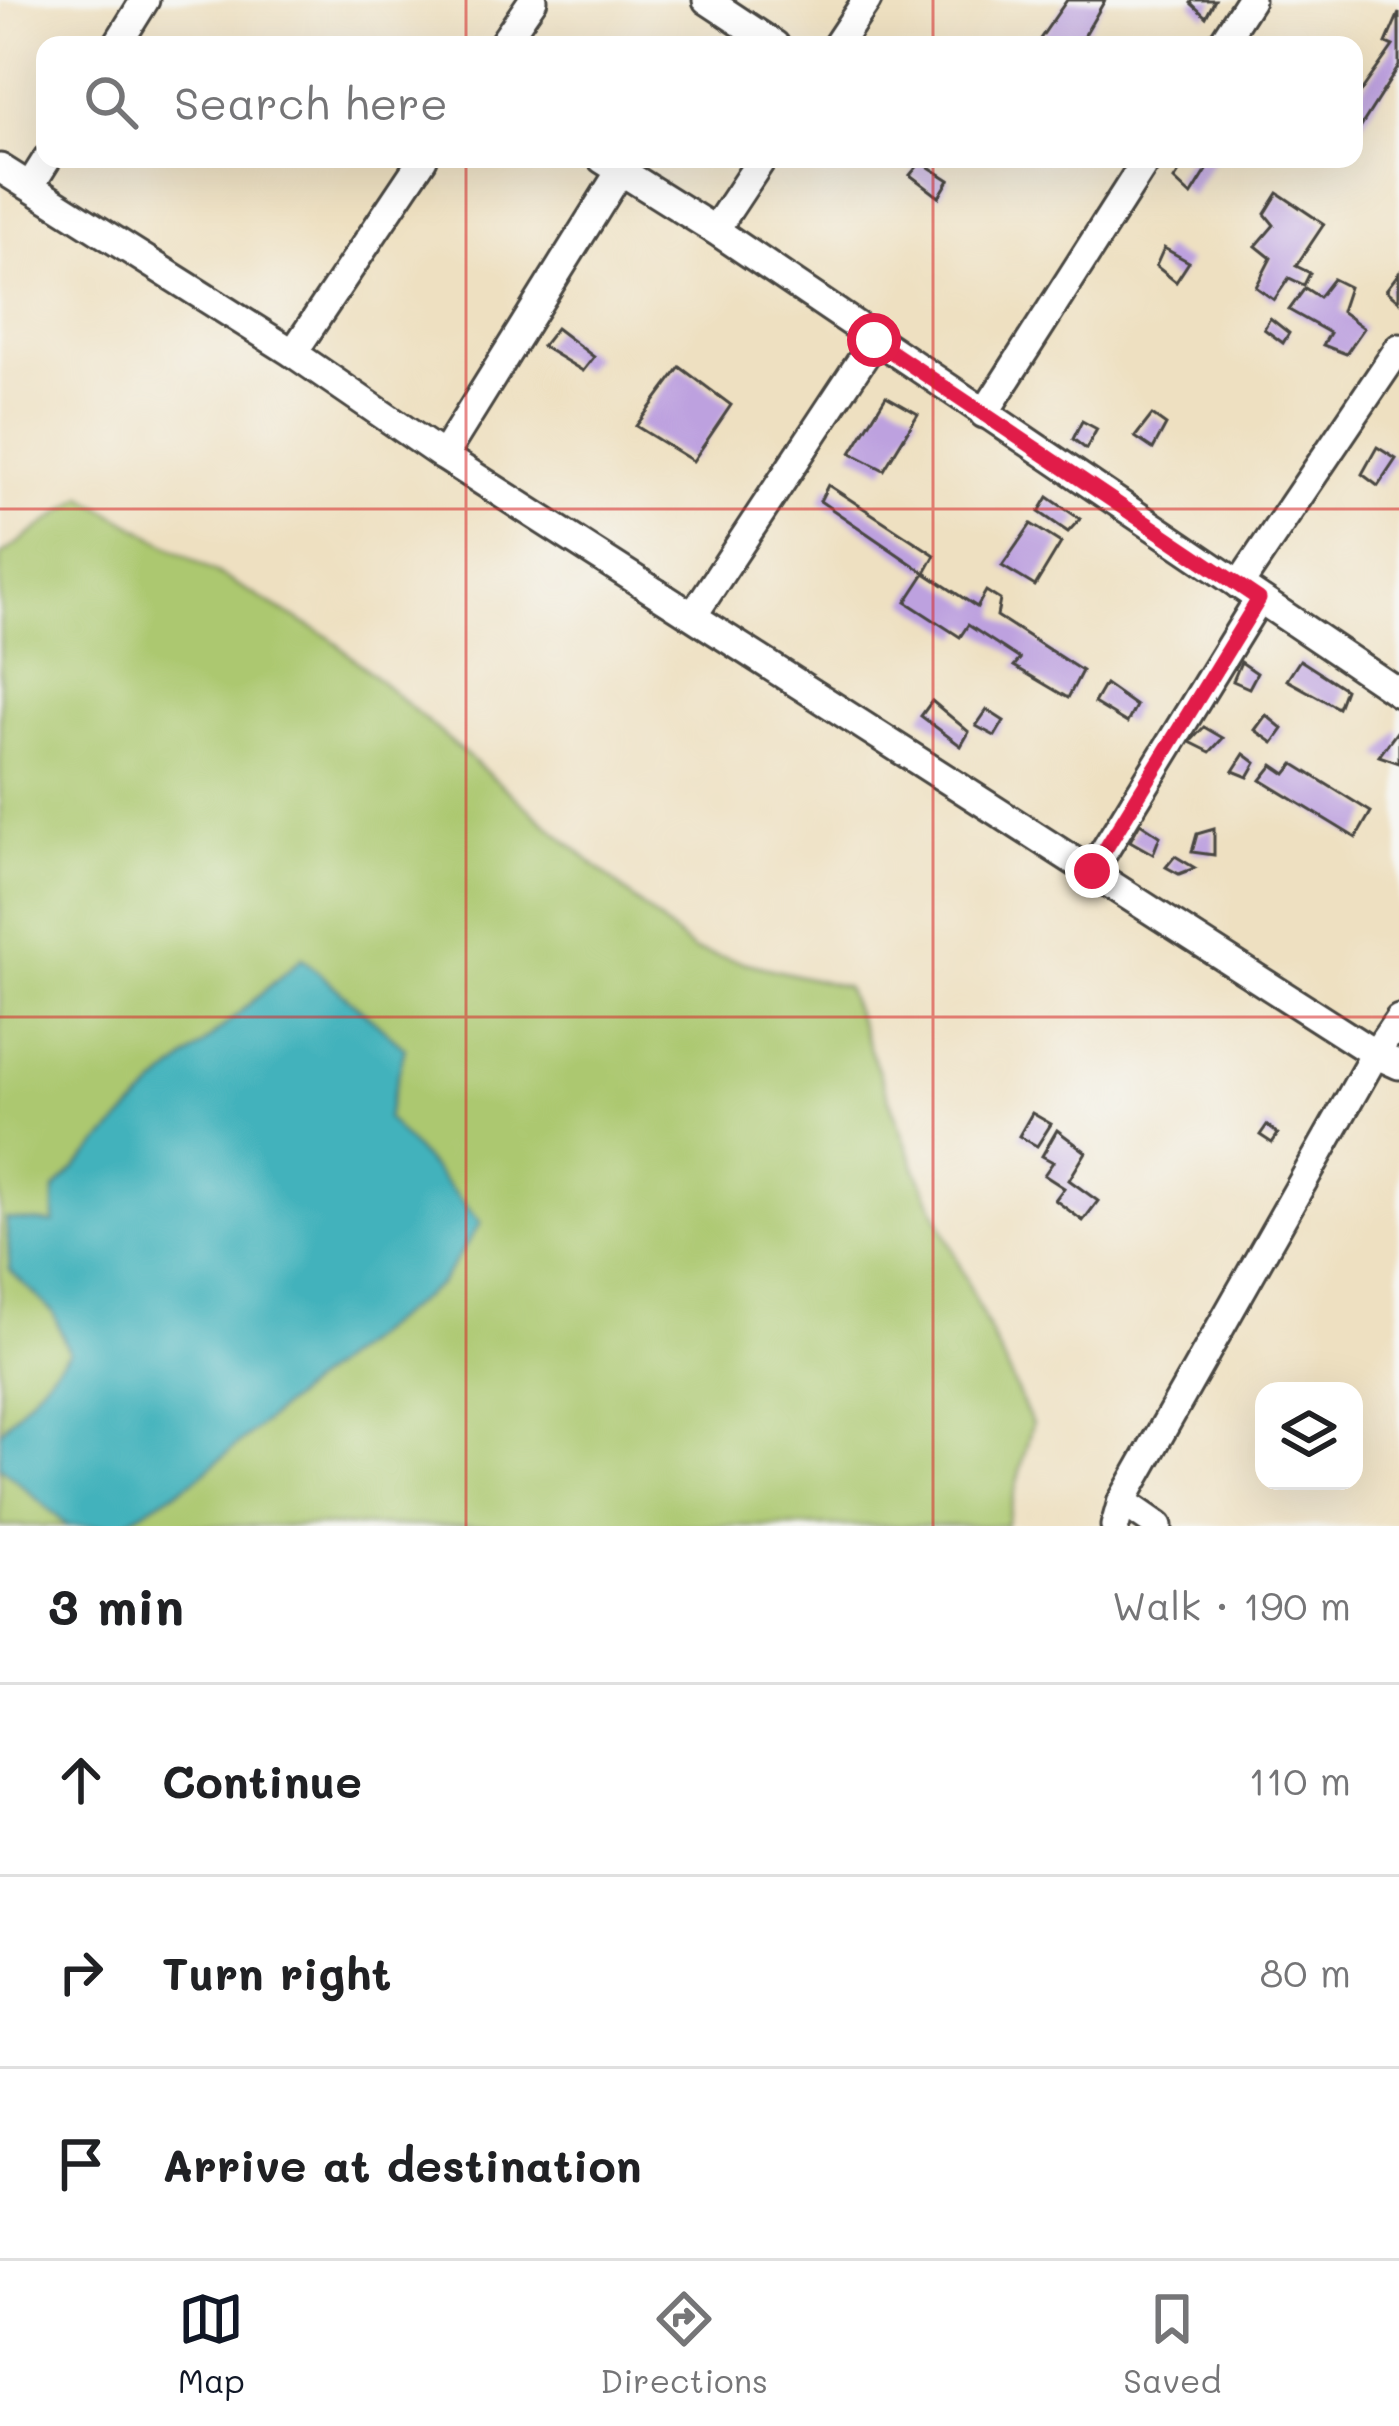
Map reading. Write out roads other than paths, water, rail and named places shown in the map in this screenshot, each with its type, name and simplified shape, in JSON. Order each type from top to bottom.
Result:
[{"type":"street","points":[[123,36],[145,0]]},
{"type":"street","points":[[508,36],[533,0]]},
{"type":"street","points":[[707,0],[761,36]]},
{"type":"street","points":[[843,36],[867,0]]},
{"type":"street","points":[[1227,36],[1250,0]]},
{"type":"street","points":[[0,167],[1387,1059]]},
{"type":"street","points":[[30,186],[41,168]]},
{"type":"street","points":[[293,353],[417,168]]},
{"type":"street","points":[[443,456],[609,168]]},
{"type":"street","points":[[616,168],[715,230],[1399,693]]},
{"type":"street","points":[[715,230],[756,168]]},
{"type":"street","points":[[984,414],[1141,168]]},
{"type":"street","points":[[694,614],[874,340]]},
{"type":"street","points":[[1092,871],[1249,592],[1399,348]]},
{"type":"street","points":[[1158,1526],[1119,1514],[1387,1059],[1399,1019]]},
{"type":"water","points":[[302,958],[405,1048],[387,1118],[481,1223],[440,1284],[314,1380],[195,1480],[119,1526],[68,1526],[0,1466],[0,1432],[69,1352],[53,1312],[10,1270],[6,1219],[54,1223],[54,1190],[158,1084]]}]
